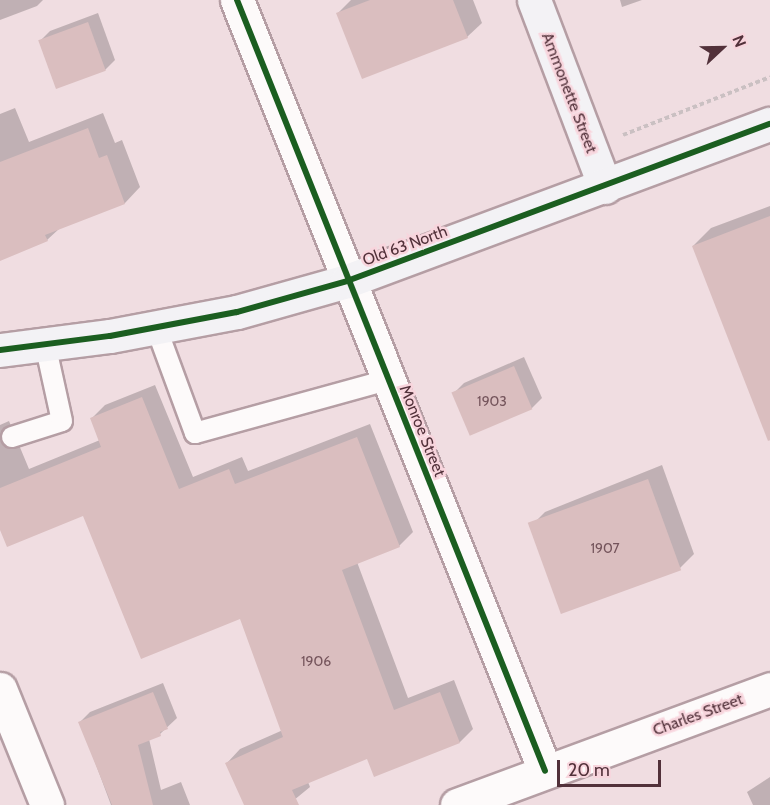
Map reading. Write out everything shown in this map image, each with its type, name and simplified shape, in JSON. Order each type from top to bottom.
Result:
[{"type":"main road","name":"Ammonette Street","points":[[534,0],[605,187]]},
{"type":"main road","name":"Old 63 North","points":[[0,350],[156,327],[237,312],[347,281],[770,124]]},
{"type":"street","name":"Monroe Street","points":[[237,0],[347,281],[545,771]]},
{"type":"street","points":[[0,689],[47,805]]},
{"type":"street","name":"Charles Street","points":[[457,805],[770,689]]},
{"type":"lane","points":[[156,327],[195,433],[387,380]]},
{"type":"lane","points":[[12,437],[62,421],[45,344]]},
{"type":"path","points":[[590,148],[770,77]]},
{"type":"building","points":[[370,0],[453,0],[468,38],[362,79],[336,13]]},
{"type":"building","points":[[88,22],[106,71],[56,89],[38,40]]},
{"type":"building","points":[[88,128],[99,158],[107,155],[125,204],[45,235],[48,241],[0,261],[0,162]]},
{"type":"building","points":[[770,216],[770,440],[768,441],[692,246]]},
{"type":"building","points":[[514,366],[532,409],[470,436],[451,393]]},
{"type":"building","points":[[142,397],[179,489],[229,469],[235,484],[357,437],[400,547],[342,570],[394,710],[440,692],[460,743],[374,777],[367,759],[292,790],[299,805],[244,805],[225,763],[283,737],[240,619],[141,659],[83,516],[7,547],[0,530],[0,488],[101,447],[90,418]]},
{"type":"building","points":[[648,479],[681,570],[561,614],[528,523]]},
{"type":"building","points":[[153,692],[168,729],[160,732],[161,736],[138,745],[153,805],[112,805],[78,722]]},
{"type":"cycle path","points":[[237,0],[545,771]]},
{"type":"cycle path","points":[[0,350],[110,336],[237,312],[347,281],[770,124]]}]
